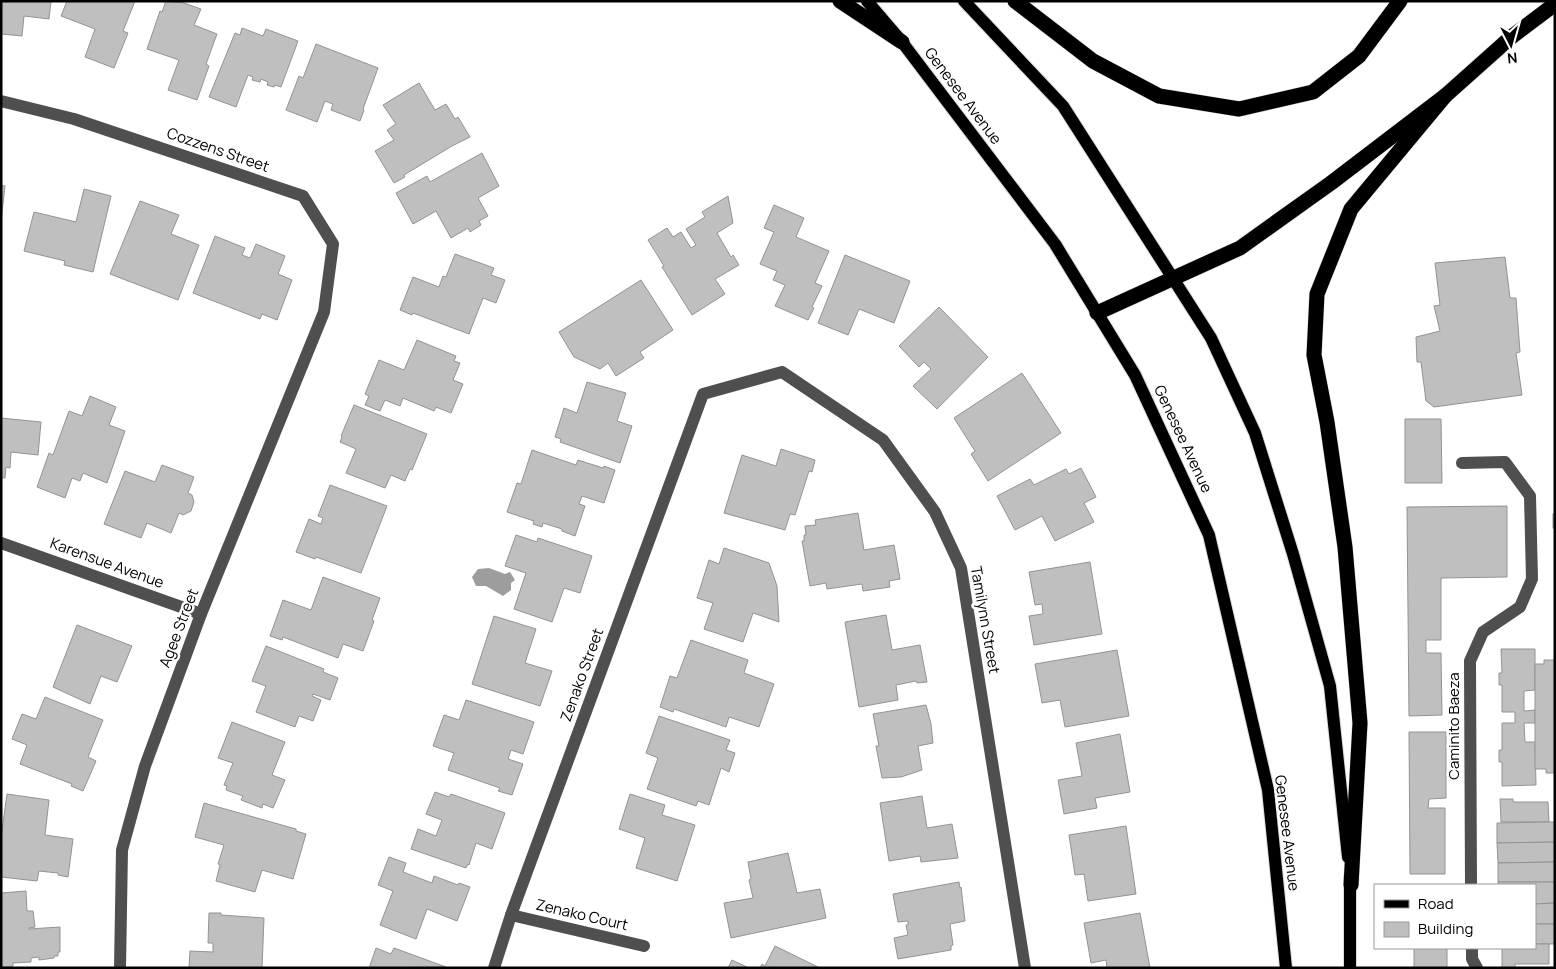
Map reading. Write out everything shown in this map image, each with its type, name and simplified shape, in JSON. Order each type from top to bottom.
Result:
[{"type":"highway","points":[[840,1],[902,42]]},
{"type":"highway","points":[[1015,1],[1093,61],[1159,96],[1239,109],[1313,92],[1359,56],[1400,1]]},
{"type":"highway","points":[[1097,313],[1240,248],[1331,183],[1445,96],[1510,38],[1555,4]]},
{"type":"highway","points":[[1351,885],[1360,723],[1345,548],[1328,422],[1314,355],[1317,294],[1350,209],[1445,96]]},
{"type":"main road","name":"Genesee Avenue","points":[[867,1],[902,42],[1055,244],[1136,375],[1209,535],[1268,790],[1286,968]]},
{"type":"main road","points":[[964,1],[1063,106],[1211,338],[1255,433],[1293,554],[1330,686],[1351,885],[1350,968]]},
{"type":"street","name":"Cozzens Street","points":[[1,101],[74,119],[303,196],[333,244],[324,312]]},
{"type":"street","name":"Agee Street","points":[[120,968],[122,850],[144,766],[201,614],[324,312]]},
{"type":"street","name":"Tamilynn Street","points":[[703,394],[782,372],[883,440],[936,512],[960,568],[1025,968]]},
{"type":"street","name":"Zenako Street","points":[[494,968],[512,914],[703,394]]},
{"type":"street","name":"Caminito Baeza","points":[[1462,463],[1505,462],[1530,496],[1532,579],[1520,607],[1483,632],[1470,660],[1471,884]]},
{"type":"street","name":"Karensue Avenue","points":[[1,543],[201,614]]},
{"type":"street","name":"Zenako Court","points":[[512,914],[644,946]]},
{"type":"street","points":[[1472,949],[1472,959],[1476,968]]},
{"type":"shaded area","points":[[489,568],[505,574],[510,572],[515,580],[511,583],[511,590],[503,596],[486,586],[476,586],[472,577],[478,569]]},
{"type":"building","points":[[1,1],[51,1],[49,19],[24,16],[22,36],[1,34]]},
{"type":"building","points":[[67,1],[135,1],[123,31],[128,33],[114,68],[85,57],[95,29],[61,16]]},
{"type":"building","points":[[166,1],[184,3],[201,9],[194,25],[217,34],[206,64],[209,66],[197,100],[168,90],[179,60],[147,49],[160,11],[162,12]]},
{"type":"building","points":[[242,28],[263,36],[266,29],[298,41],[281,87],[267,85],[268,82],[261,79],[260,82],[252,80],[253,77],[248,75],[236,107],[209,97],[235,33],[240,35]]},
{"type":"building","points":[[316,44],[378,68],[360,121],[331,110],[333,104],[325,101],[317,122],[286,110],[299,76],[303,78]]},
{"type":"building","points":[[419,83],[435,110],[446,104],[455,119],[458,117],[470,137],[404,175],[405,177],[394,183],[375,151],[394,140],[387,130],[396,124],[383,105]]},
{"type":"building","points":[[482,153],[499,186],[478,198],[488,216],[479,221],[481,225],[470,232],[468,228],[451,238],[436,211],[413,224],[396,193],[427,176],[430,182]]},
{"type":"building","points":[[1,185],[5,186],[1,222]]},
{"type":"building","points":[[84,189],[111,196],[93,272],[64,265],[65,261],[24,251],[34,212],[76,222]]},
{"type":"building","points":[[728,196],[733,223],[717,233],[731,257],[733,255],[739,265],[715,279],[725,294],[692,315],[662,267],[664,266],[648,240],[667,228],[673,237],[681,232],[691,248],[696,245],[686,229],[705,217],[702,212]]},
{"type":"building","points":[[140,201],[179,215],[171,234],[199,245],[178,300],[110,274]]},
{"type":"building","points":[[774,205],[804,218],[796,237],[829,251],[815,283],[822,286],[808,320],[775,306],[785,285],[773,280],[777,271],[760,264],[774,232],[764,228]]},
{"type":"building","points":[[215,236],[245,248],[242,255],[250,258],[256,244],[285,256],[278,274],[292,280],[277,320],[262,314],[260,319],[193,293]]},
{"type":"building","points":[[455,254],[494,268],[491,275],[505,280],[496,303],[483,298],[469,334],[400,310],[413,277],[439,287],[443,276],[446,277]]},
{"type":"building","points":[[845,255],[910,281],[894,323],[859,309],[848,335],[818,323]]},
{"type":"building","points":[[1505,257],[1510,298],[1516,298],[1520,352],[1516,353],[1522,395],[1434,407],[1426,401],[1421,362],[1417,362],[1416,337],[1440,331],[1434,306],[1440,305],[1435,263]]},
{"type":"building","points":[[641,280],[673,330],[640,352],[644,358],[616,376],[608,363],[600,369],[574,357],[559,332]]},
{"type":"building","points":[[939,307],[988,357],[937,409],[913,386],[931,369],[924,362],[919,367],[899,346]]},
{"type":"building","points":[[417,340],[456,356],[454,361],[460,363],[453,380],[463,384],[451,413],[436,407],[434,411],[403,398],[400,406],[385,400],[380,411],[365,405],[369,396],[365,394],[379,360],[404,370]]},
{"type":"building","points":[[1022,373],[1061,433],[988,481],[971,454],[975,451],[954,418]]},
{"type":"building","points":[[587,382],[626,393],[617,421],[632,426],[620,463],[560,442],[561,439],[555,437],[564,408],[577,413]]},
{"type":"building","points":[[90,396],[116,407],[109,425],[125,431],[107,483],[83,473],[80,481],[72,478],[65,498],[37,487],[49,453],[53,455],[69,411],[82,416]]},
{"type":"building","points":[[354,405],[427,434],[412,470],[410,469],[405,481],[391,475],[385,488],[346,473],[356,449],[340,442]]},
{"type":"building","points":[[1,418],[41,422],[38,455],[11,452],[10,468],[6,467],[5,478],[1,478]]},
{"type":"building","points":[[1405,419],[1441,419],[1442,483],[1405,483]]},
{"type":"building","points":[[781,449],[815,460],[812,472],[809,471],[795,515],[790,514],[785,530],[724,513],[742,455],[776,466]]},
{"type":"building","points":[[532,450],[576,465],[578,460],[615,470],[604,503],[582,496],[579,504],[585,506],[575,536],[562,531],[562,529],[543,523],[542,527],[533,524],[534,521],[507,512],[517,483],[521,484]]},
{"type":"building","points":[[162,465],[194,477],[188,493],[192,495],[194,502],[191,511],[183,515],[179,513],[171,533],[147,523],[141,538],[104,524],[125,471],[155,482]]},
{"type":"building","points":[[1081,468],[1096,497],[1084,503],[1094,522],[1055,541],[1042,516],[1015,530],[997,496],[1030,479],[1034,485],[1066,469],[1069,474]]},
{"type":"building","points":[[330,485],[387,506],[361,573],[296,552],[309,519],[321,524],[323,518],[318,516]]},
{"type":"building","points":[[1507,506],[1507,577],[1441,578],[1441,640],[1426,640],[1426,653],[1441,653],[1442,715],[1409,716],[1407,507]]},
{"type":"building","points":[[858,513],[864,550],[894,545],[900,579],[889,581],[890,587],[863,591],[862,584],[827,589],[826,583],[810,586],[802,541],[804,541],[804,535],[806,535],[805,526],[816,525],[815,520]]},
{"type":"building","points":[[1553,514],[1555,514],[1555,528],[1553,528]]},
{"type":"building","points":[[516,535],[537,542],[538,538],[592,556],[580,593],[564,588],[552,622],[514,609],[526,573],[505,566]]},
{"type":"building","points":[[724,548],[769,563],[777,586],[779,622],[753,613],[743,642],[704,629],[713,603],[697,598],[709,560],[719,564]]},
{"type":"building","points":[[1090,562],[1102,634],[1034,645],[1029,616],[1043,614],[1042,604],[1035,605],[1029,572]]},
{"type":"building","points":[[323,577],[380,598],[363,651],[343,644],[338,658],[283,637],[282,640],[270,636],[283,600],[311,610]]},
{"type":"building","points":[[886,615],[892,650],[920,645],[927,682],[917,683],[916,681],[896,685],[898,700],[859,707],[845,622]]},
{"type":"building","points":[[494,616],[536,629],[525,663],[552,671],[540,706],[472,684]]},
{"type":"building","points":[[77,625],[132,646],[117,682],[101,676],[90,704],[53,687]]},
{"type":"building","points":[[691,640],[748,660],[744,673],[774,684],[759,727],[729,717],[726,727],[674,709],[673,712],[660,707],[670,676],[677,678]]},
{"type":"building","points":[[266,646],[324,669],[323,672],[338,678],[330,700],[313,694],[312,696],[321,700],[313,721],[299,716],[295,727],[256,712],[266,686],[252,681]]},
{"type":"building","points":[[1501,649],[1535,649],[1535,690],[1524,691],[1524,711],[1535,710],[1535,723],[1524,723],[1525,742],[1535,742],[1536,785],[1502,786],[1502,762],[1499,762],[1499,750],[1502,750],[1502,723],[1515,723],[1515,712],[1502,712],[1502,685],[1499,685],[1499,673],[1502,673]]},
{"type":"building","points":[[1117,650],[1129,716],[1065,727],[1060,700],[1042,703],[1035,664]]},
{"type":"building","points":[[1544,660],[1555,660],[1555,773],[1546,773],[1546,769],[1535,769],[1535,664],[1544,664]]},
{"type":"building","points":[[45,697],[103,720],[88,757],[96,761],[83,791],[71,786],[72,784],[20,764],[27,745],[12,739],[22,714],[36,719]]},
{"type":"building","points":[[466,700],[534,722],[523,754],[511,750],[508,759],[523,764],[512,795],[498,791],[500,788],[448,770],[454,753],[433,746],[444,715],[459,720]]},
{"type":"building","points":[[926,705],[933,743],[918,746],[922,770],[901,777],[882,778],[873,714]]},
{"type":"building","points":[[659,716],[730,740],[726,750],[735,753],[729,772],[721,768],[709,805],[698,801],[696,806],[647,789],[658,758],[646,753]]},
{"type":"building","points":[[232,722],[285,742],[272,775],[285,780],[273,808],[263,804],[262,808],[241,800],[243,796],[226,790],[227,786],[224,785],[233,763],[218,758]]},
{"type":"building","points":[[1409,732],[1446,732],[1446,798],[1429,799],[1428,808],[1445,808],[1445,874],[1410,874]]},
{"type":"building","points":[[1120,734],[1130,792],[1095,798],[1097,808],[1064,814],[1058,780],[1082,776],[1076,743]]},
{"type":"building","points":[[435,792],[449,797],[451,794],[505,813],[492,849],[476,843],[469,865],[466,868],[411,849],[418,829],[436,836],[442,820],[426,814]]},
{"type":"building","points":[[7,794],[49,800],[45,835],[73,839],[68,877],[58,875],[58,873],[39,871],[37,881],[1,877],[1,838]]},
{"type":"building","points":[[630,794],[665,805],[662,815],[695,825],[677,881],[636,868],[645,838],[619,829]]},
{"type":"building","points":[[922,796],[927,828],[952,824],[958,858],[921,862],[920,856],[889,861],[880,803]]},
{"type":"building","points":[[1500,799],[1513,799],[1513,802],[1548,802],[1549,822],[1501,822]]},
{"type":"building","points":[[204,803],[296,829],[296,831],[306,834],[293,879],[262,870],[255,892],[216,881],[220,865],[218,864],[224,845],[195,837]]},
{"type":"building","points":[[1555,822],[1555,842],[1497,843],[1497,823]]},
{"type":"building","points":[[1126,826],[1136,894],[1088,901],[1084,874],[1075,875],[1069,835]]},
{"type":"building","points":[[1555,842],[1555,862],[1498,863],[1497,843]]},
{"type":"building","points":[[788,853],[797,893],[820,889],[826,918],[731,938],[724,903],[753,898],[748,862]]},
{"type":"building","points":[[389,857],[406,863],[403,872],[432,883],[434,876],[458,885],[459,883],[470,887],[457,921],[427,909],[416,939],[380,925],[393,891],[378,885]]},
{"type":"building","points":[[1555,862],[1555,882],[1498,882],[1498,863]]},
{"type":"building","points":[[959,882],[965,921],[950,924],[953,945],[951,950],[898,959],[894,938],[908,935],[906,925],[908,925],[908,921],[898,922],[893,894]]},
{"type":"building","points":[[1498,882],[1555,882],[1555,903],[1536,904],[1536,884],[1498,884]]},
{"type":"building","points":[[26,891],[27,911],[33,911],[35,927],[29,929],[60,927],[60,952],[54,958],[39,960],[39,957],[31,958],[31,962],[13,963],[13,966],[1,968],[1,893]]},
{"type":"building","points":[[1555,903],[1555,924],[1536,924],[1536,904]]},
{"type":"building","points":[[209,913],[264,918],[262,968],[189,968],[190,951],[213,952],[213,943],[208,943]]},
{"type":"building","points":[[1140,913],[1150,968],[1107,968],[1106,960],[1091,963],[1084,923]]},
{"type":"building","points":[[1536,924],[1555,924],[1555,944],[1536,944]]},
{"type":"building","points":[[1536,944],[1549,944],[1549,964],[1515,964],[1515,968],[1502,968],[1502,949],[1536,949]]},
{"type":"building","points":[[775,946],[820,968],[760,968],[762,964],[765,966]]},
{"type":"building","points":[[376,948],[391,954],[394,948],[446,967],[369,968]]},
{"type":"building","points":[[1414,949],[1447,949],[1447,968],[1414,968]]},
{"type":"building","points":[[732,960],[749,968],[728,968]]}]
